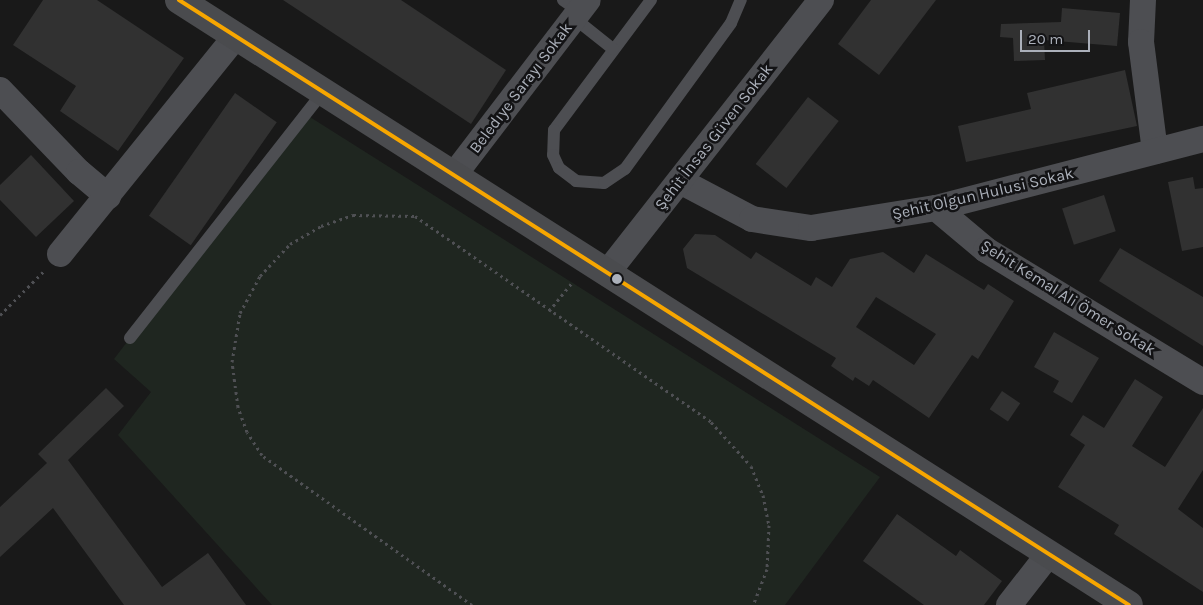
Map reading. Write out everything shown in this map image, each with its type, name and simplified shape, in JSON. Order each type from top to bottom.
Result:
[{"type":"main road","points":[[179,0],[1129,605]]},
{"type":"street","name":"Şehit İnsas Güven Sokak","points":[[598,267],[680,181],[821,0]]},
{"type":"street","points":[[1143,0],[1141,42],[1155,151]]},
{"type":"street","name":"Beledıye Sarayı Sokak","points":[[454,175],[576,7]]},
{"type":"street","points":[[60,254],[236,36]]},
{"type":"street","points":[[0,90],[79,172],[108,196]]},
{"type":"street","name":"Şehit Olgun Hulusi Sokak","points":[[680,181],[734,211],[791,227],[828,226],[936,208],[1203,139]]},
{"type":"street","name":"Şehit Kemal Ali Ömer Sokak","points":[[936,208],[986,250],[1203,382]]},
{"type":"street","points":[[1009,605],[1048,555]]},
{"type":"lane","points":[[651,0],[613,49],[552,135],[559,168],[586,184],[611,181],[625,169],[731,23],[741,0]]},
{"type":"lane","points":[[576,7],[613,49]]},
{"type":"lane","points":[[130,338],[323,92]]},
{"type":"path","points":[[472,605],[262,455],[238,407],[232,362],[240,313],[260,276],[290,244],[321,226],[353,216],[384,212],[415,216],[710,422],[750,466],[769,525],[767,569],[753,605]]},
{"type":"path","points":[[0,315],[60,254]]},
{"type":"path","points":[[549,311],[598,267]]},
{"type":"shaded area","points":[[302,112],[880,477],[785,605],[272,605],[118,435],[151,392],[114,359]]},
{"type":"building","points":[[43,0],[97,0],[184,58],[118,151],[60,111],[76,86],[13,45]]},
{"type":"building","points":[[283,0],[401,0],[506,70],[471,124]]},
{"type":"building","points":[[871,0],[936,0],[879,75],[838,44]]},
{"type":"building","points":[[1062,8],[1120,13],[1117,46],[1044,40],[1045,60],[1014,61],[1013,38],[1000,37],[1001,24],[1061,22]]},
{"type":"building","points":[[1125,70],[1137,126],[966,162],[958,126],[1031,109],[1027,93]]},
{"type":"building","points":[[235,93],[277,122],[191,245],[149,216]]},
{"type":"building","points":[[808,97],[839,121],[786,188],[756,164]]},
{"type":"building","points":[[31,155],[74,201],[36,237],[0,200],[0,185]]},
{"type":"building","points":[[1193,177],[1195,189],[1203,188],[1203,247],[1182,251],[1168,182]]},
{"type":"building","points":[[1104,195],[1116,231],[1074,245],[1062,209]]},
{"type":"building","points":[[695,234],[715,235],[751,259],[756,252],[811,286],[816,277],[832,287],[850,259],[883,252],[914,273],[926,254],[984,290],[988,284],[1014,301],[978,359],[972,355],[929,418],[873,380],[869,386],[855,377],[853,381],[831,366],[836,358],[687,268],[683,249]],"holes":[[[876,297],[936,334],[914,365],[856,327]]]},
{"type":"building","points":[[1120,248],[1203,297],[1203,346],[1099,281]]},
{"type":"building","points":[[1054,332],[1099,358],[1072,403],[1053,392],[1059,381],[1034,367]]},
{"type":"building","points":[[1135,379],[1163,397],[1132,446],[1165,467],[1203,408],[1203,470],[1178,509],[1203,528],[1203,592],[1114,534],[1119,525],[1058,487],[1085,445],[1070,435],[1083,415],[1104,428]]},
{"type":"building","points":[[106,388],[124,406],[68,460],[162,587],[208,553],[246,605],[124,605],[53,508],[0,557],[0,507],[47,463],[38,454]]},
{"type":"building","points":[[1002,391],[1020,403],[1008,422],[990,409]]},
{"type":"building","points":[[897,514],[956,556],[960,550],[1002,581],[984,605],[924,605],[863,561]]},
{"type":"transit line","points":[[179,0],[1129,605]]}]
